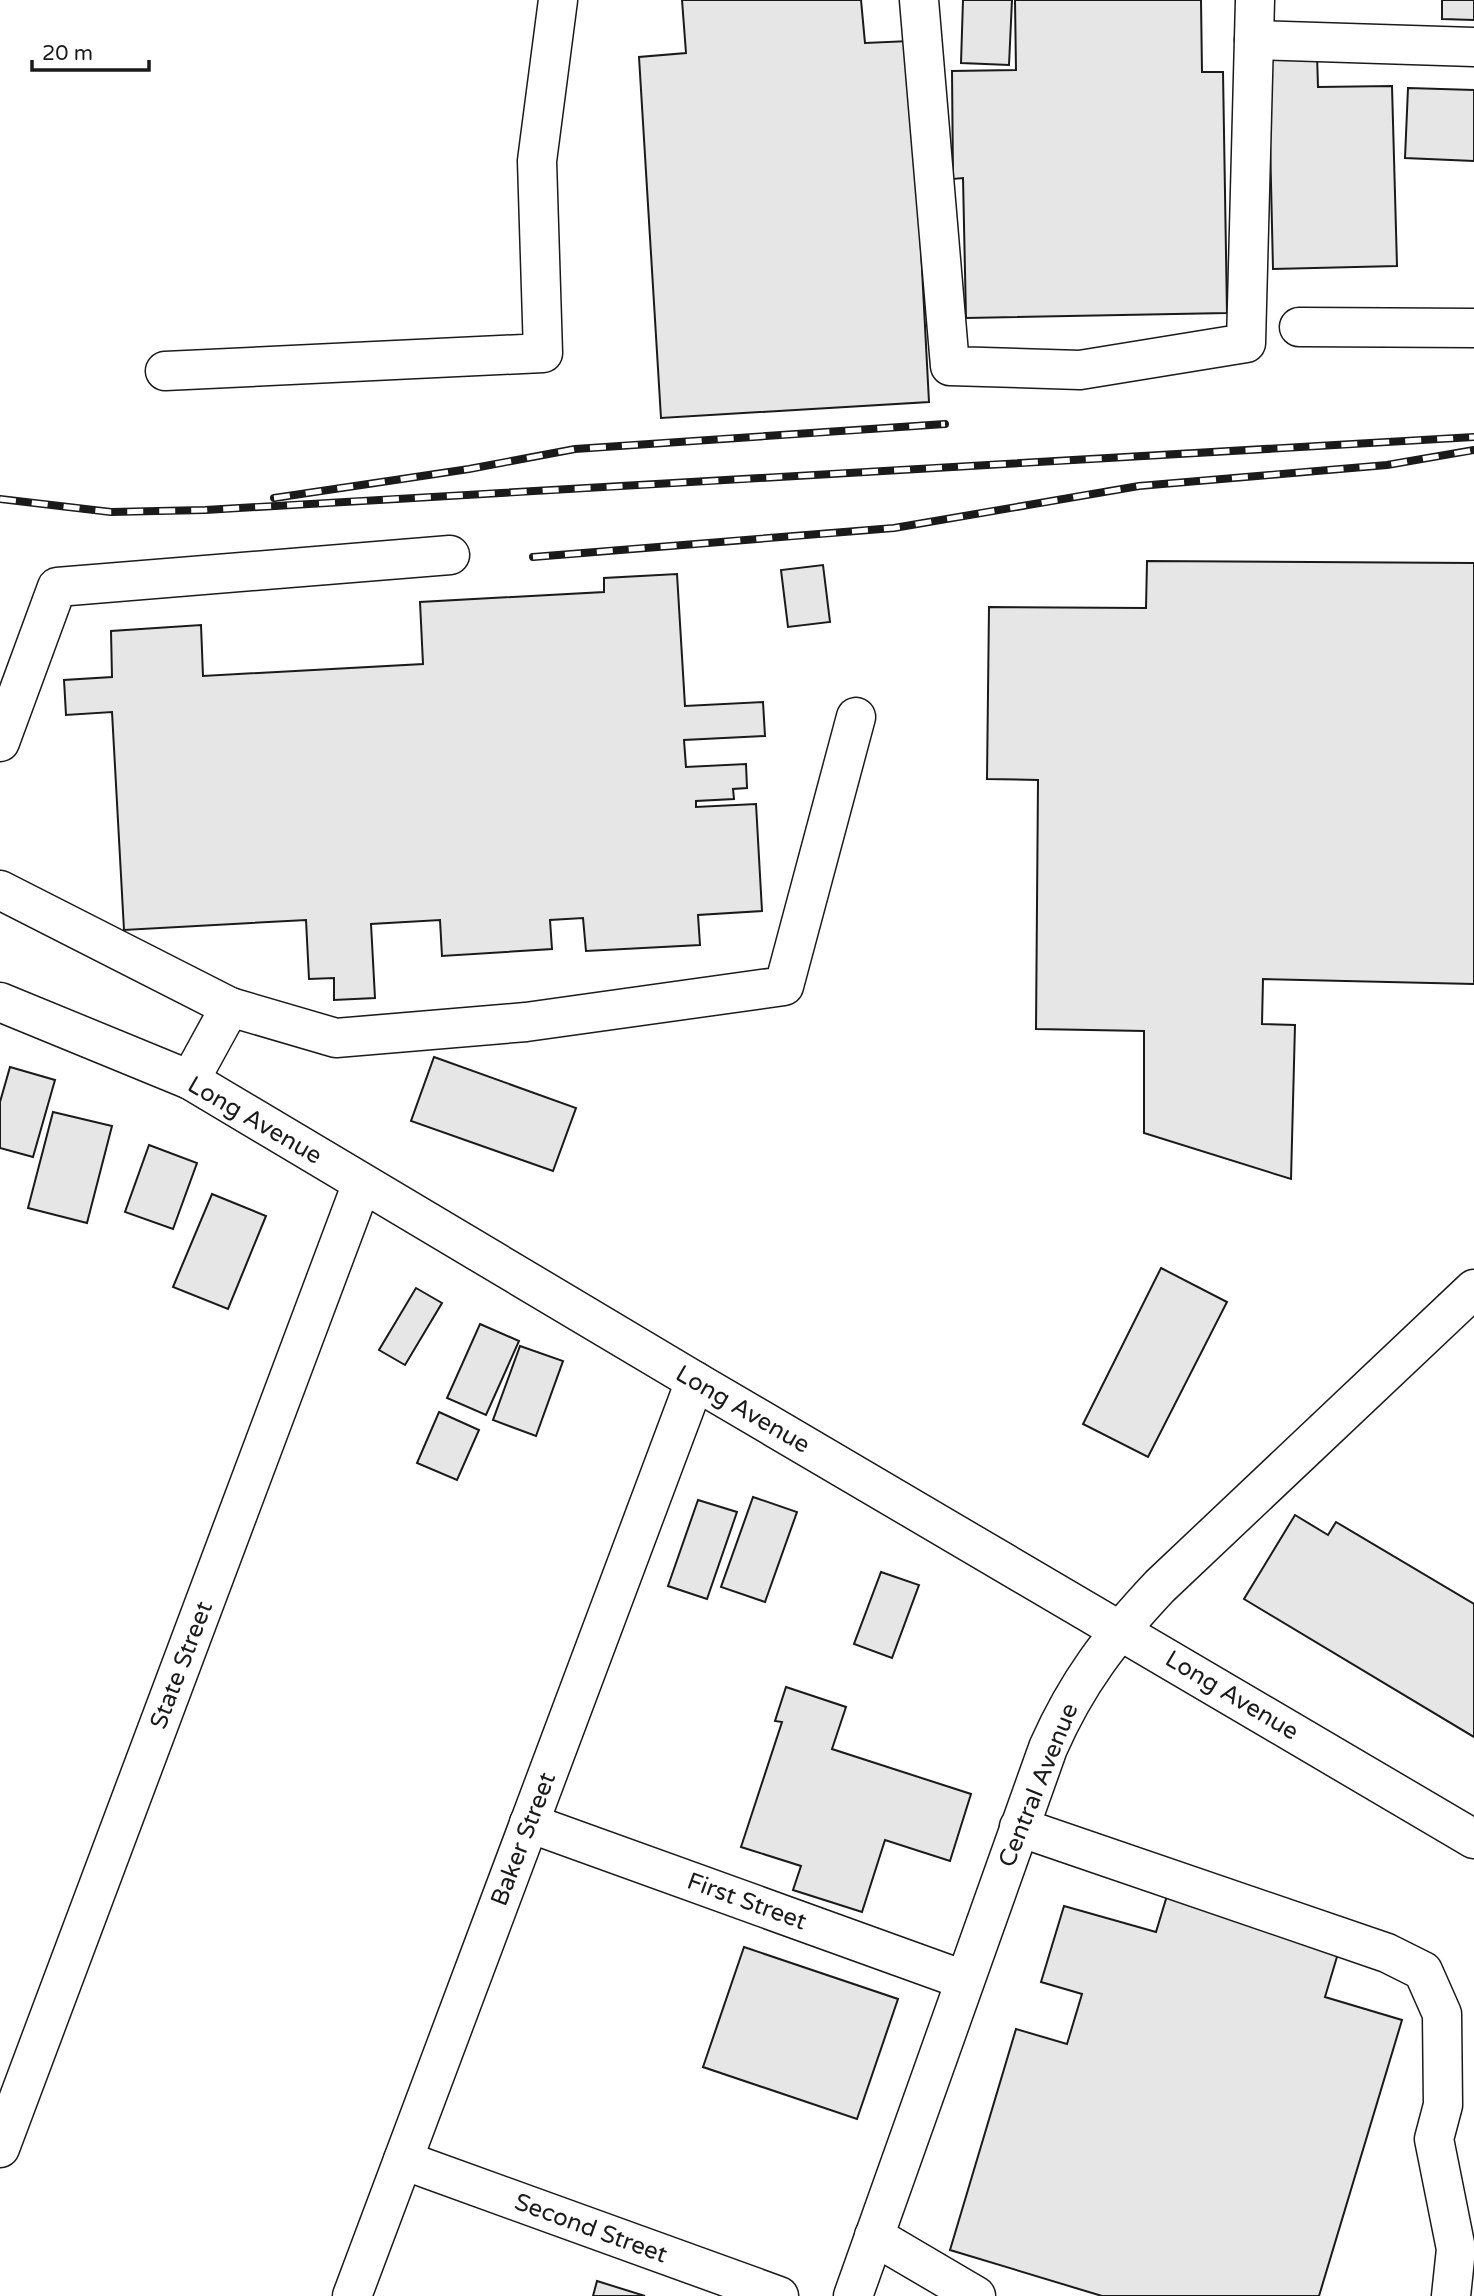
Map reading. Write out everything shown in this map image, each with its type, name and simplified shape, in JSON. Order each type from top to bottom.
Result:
[{"type":"street","points":[[165,371],[542,353],[537,161],[558,0]]},
{"type":"street","points":[[919,0],[950,366],[1080,370],[1245,343],[1255,0]]},
{"type":"street","points":[[1254,40],[1474,47]]},
{"type":"street","points":[[1299,327],[1474,328]]},
{"type":"street","points":[[0,742],[57,587],[450,555]]},
{"type":"street","points":[[0,890],[230,1007],[336,1038],[526,1022],[784,986],[856,717]]},
{"type":"street","name":"Long Avenue","points":[[1,1006],[190,1080],[695,1381],[1120,1628],[1474,1839]]},
{"type":"street","points":[[190,1080],[230,1007]]},
{"type":"street","name":"State Street","points":[[0,2148],[362,1183]]},
{"type":"street","name":"Central Avenue","points":[[853,2296],[1019,1827],[1068,1706],[1089,1668],[1120,1628],[1160,1586],[1471,1296]]},
{"type":"street","name":"Baker Street","points":[[352,2296],[695,1381]]},
{"type":"street","name":"First Street","points":[[529,1822],[964,1980]]},
{"type":"street","points":[[1019,1827],[1387,1953],[1423,1972],[1442,2014],[1443,2105],[1434,2139],[1456,2249],[1451,2296]]},
{"type":"street","name":"Second Street","points":[[403,2160],[779,2296]]},
{"type":"street","points":[[874,2236],[976,2296]]},
{"type":"building","points":[[682,0],[861,0],[865,43],[910,41],[929,402],[661,418],[639,57],[686,53]]},
{"type":"building","points":[[963,0],[1012,0],[1009,65],[961,63]]},
{"type":"building","points":[[1015,0],[1201,0],[1202,72],[1223,72],[1227,313],[966,318],[963,178],[953,179],[952,71],[1016,70]]},
{"type":"building","points":[[1442,0],[1474,0],[1474,20],[1442,19]]},
{"type":"building","points":[[1317,54],[1318,87],[1392,86],[1397,266],[1273,269],[1268,55]]},
{"type":"building","points":[[1408,88],[1474,90],[1474,161],[1405,158]]},
{"type":"building","points":[[1147,561],[1474,563],[1474,984],[1263,979],[1262,1024],[1295,1025],[1291,1179],[1144,1133],[1144,1031],[1036,1029],[1038,780],[987,779],[989,607],[1146,608]]},
{"type":"building","points":[[823,565],[830,622],[788,627],[781,570]]},
{"type":"building","points":[[677,574],[685,706],[763,702],[765,736],[684,740],[686,767],[746,764],[747,788],[733,789],[734,799],[696,801],[696,807],[756,804],[762,911],[698,915],[700,945],[586,951],[583,918],[550,920],[552,949],[442,956],[440,920],[371,924],[375,998],[334,1000],[334,978],[309,979],[306,920],[124,930],[112,712],[66,715],[64,680],[112,677],[111,631],[201,625],[203,676],[423,664],[420,602],[604,592],[604,578]]},
{"type":"building","points":[[434,1057],[576,1108],[553,1171],[411,1121]]},
{"type":"building","points":[[10,1067],[55,1080],[33,1157],[0,1148],[0,1102]]},
{"type":"building","points":[[53,1112],[112,1126],[87,1223],[28,1208]]},
{"type":"building","points":[[149,1145],[197,1163],[173,1229],[125,1212]]},
{"type":"building","points":[[212,1194],[266,1216],[228,1309],[173,1287]]},
{"type":"building","points":[[1161,1268],[1227,1302],[1148,1457],[1083,1424]]},
{"type":"building","points":[[416,1288],[442,1303],[405,1365],[379,1350]]},
{"type":"building","points":[[480,1324],[519,1341],[486,1415],[447,1398]]},
{"type":"building","points":[[520,1346],[563,1361],[536,1436],[493,1420]]},
{"type":"building","points":[[439,1412],[479,1430],[457,1480],[417,1463]]},
{"type":"building","points":[[753,1497],[797,1512],[765,1602],[721,1587]]},
{"type":"building","points":[[698,1500],[737,1512],[707,1599],[668,1586]]},
{"type":"building","points":[[1295,1515],[1328,1535],[1336,1522],[1474,1604],[1474,1737],[1244,1599]]},
{"type":"building","points":[[881,1572],[919,1585],[892,1658],[854,1644]]},
{"type":"building","points":[[786,1687],[846,1707],[832,1749],[971,1794],[950,1861],[885,1840],[862,1912],[793,1890],[801,1866],[741,1847],[782,1722],[775,1721]]},
{"type":"building","points":[[1169,1889],[1342,1940],[1325,1997],[1402,2020],[1319,2296],[1102,2296],[950,2250],[1016,2029],[1067,2044],[1082,1994],[1041,1982],[1064,1906],[1156,1932]]},
{"type":"building","points":[[744,1947],[898,1999],[857,2119],[703,2067]]},
{"type":"building","points":[[597,2281],[645,2296],[593,2296]]},
{"type":"railway","points":[[274,498],[469,469],[575,449],[945,424]]},
{"type":"railway","points":[[0,499],[111,512],[205,510],[1474,437]]},
{"type":"railway","points":[[533,557],[894,528],[1139,486],[1387,465],[1474,450]]}]
